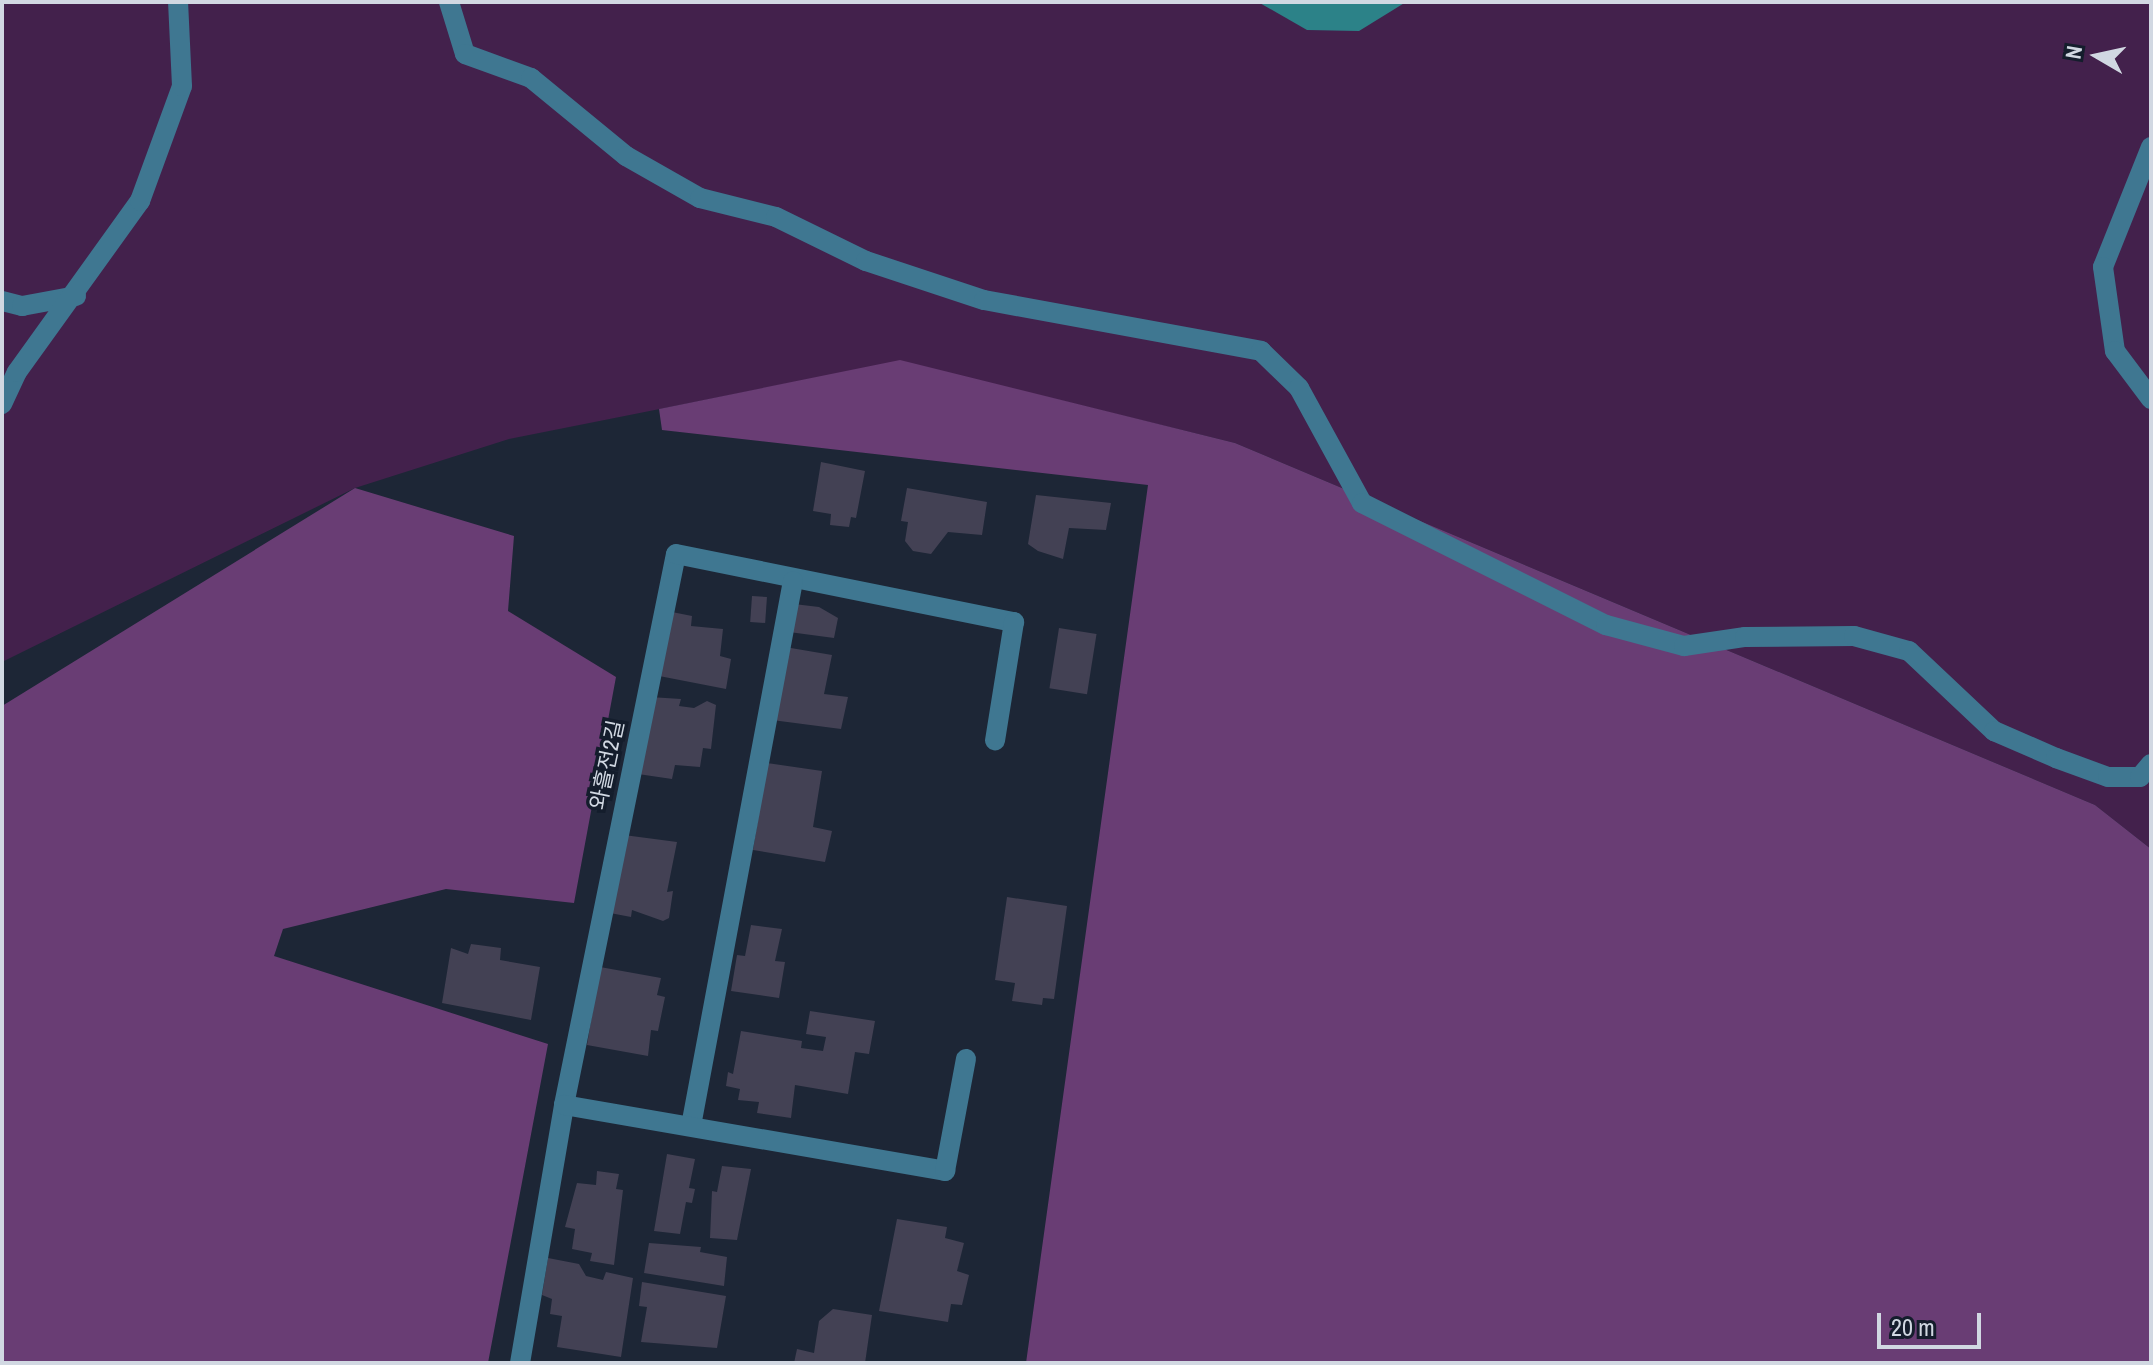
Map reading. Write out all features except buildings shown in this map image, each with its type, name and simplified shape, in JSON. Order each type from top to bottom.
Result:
[{"type":"street","points":[[2,404],[17,372],[76,296],[140,201],[182,86],[178,2]]},
{"type":"street","points":[[449,2],[465,54],[531,78],[626,156],[700,198],[776,217],[866,261],[984,300],[1261,351],[1299,388],[1362,503],[1606,625],[1684,646],[1745,637],[1854,636],[1909,651],[1994,731],[2031,747],[2108,777],[2140,777],[2151,764]]},
{"type":"street","points":[[2151,147],[2103,267],[2115,351],[2151,399]]},
{"type":"street","points":[[2,301],[22,306],[76,296]]},
{"type":"street","name":"와흘전2길","points":[[520,1363],[564,1105],[676,554],[793,581],[1014,622],[995,740]]},
{"type":"street","points":[[691,1126],[793,581]]},
{"type":"street","points":[[564,1105],[945,1171],[966,1059]]},
{"type":"shaded area","points":[[2,2],[2151,2],[2151,849],[2095,805],[1235,443],[900,361],[509,439],[355,488],[2,662]]},
{"type":"shaded area","points":[[1258,2],[1406,2],[1359,31],[1307,30]]},
{"type":"shaded area","points":[[900,360],[1235,443],[2095,805],[2151,849],[2151,1363],[1026,1363],[1148,485],[662,430],[659,409]]},
{"type":"shaded area","points":[[355,488],[514,536],[508,611],[616,677],[574,903],[446,889],[283,929],[274,956],[548,1044],[488,1363],[2,1363],[2,706]]}]
